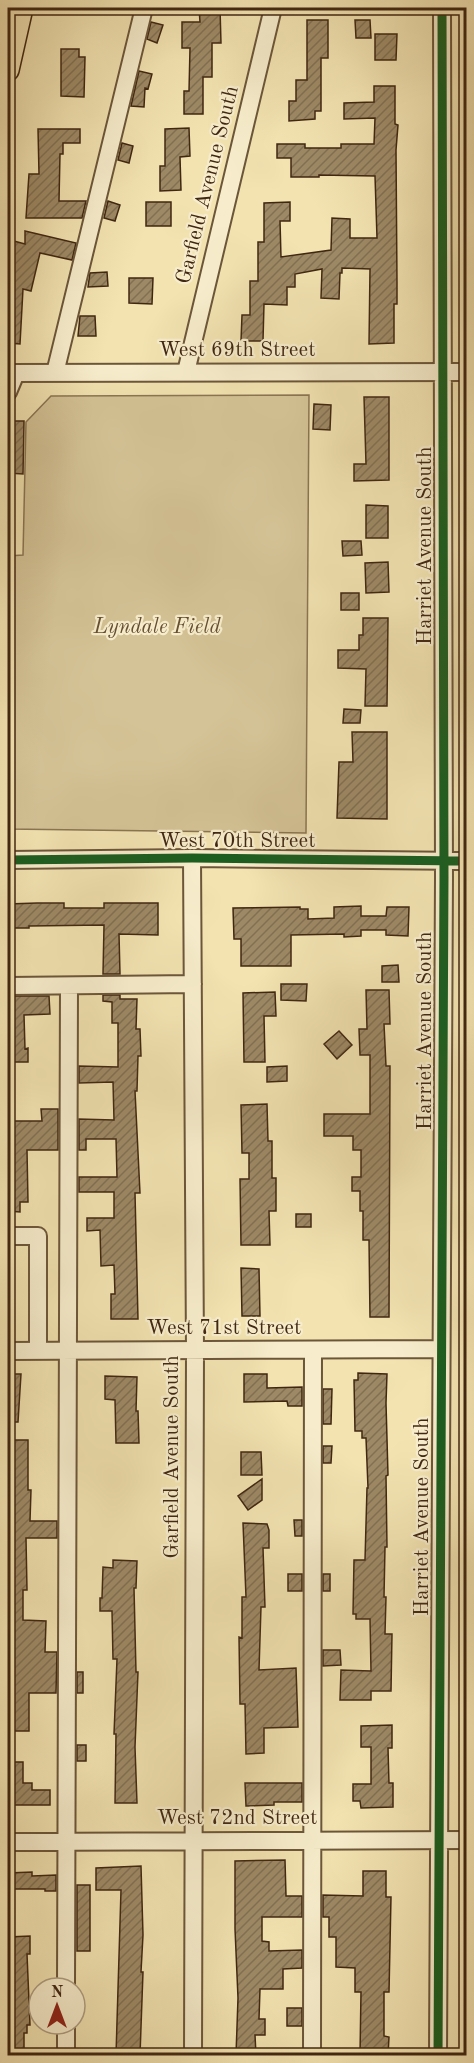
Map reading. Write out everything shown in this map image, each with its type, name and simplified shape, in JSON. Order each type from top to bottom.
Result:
[{"type":"main road","points":[[8,20],[10,8]]},
{"type":"main road","points":[[8,70],[22,8]]},
{"type":"street","points":[[55,373],[144,8]]},
{"type":"street","name":"Garfield Avenue South","points":[[186,372],[273,8]]},
{"type":"street","name":"Harriet Avenue South","points":[[438,2055],[444,861],[442,8]]},
{"type":"street","name":"West 69th Street","points":[[12,373],[466,372]]},
{"type":"street","points":[[8,392],[12,373]]},
{"type":"street","name":"Garfield Avenue South","points":[[192,858],[195,1351],[192,2055]]},
{"type":"street","name":"West 70th Street","points":[[8,860],[192,858],[466,861]]},
{"type":"street","points":[[8,986],[193,984]]},
{"type":"street","points":[[66,1976],[69,986]]},
{"type":"street","points":[[8,1236],[38,1236],[38,1351]]},
{"type":"street","name":"West 71st Street","points":[[8,1351],[441,1349]]},
{"type":"street","points":[[312,2055],[313,1350]]},
{"type":"street","name":"West 72nd Street","points":[[8,1842],[466,1840]]},
{"type":"street","points":[[66,2036],[66,2055]]},
{"type":"green space","name":"Lyndale Field","points":[[309,395],[306,833],[8,829],[8,556],[23,555],[26,422],[51,396]]},
{"type":"building","points":[[199,8],[220,8],[221,43],[212,43],[212,77],[203,77],[203,114],[184,114],[184,91],[189,91],[190,48],[182,48],[182,22],[200,22]]},
{"type":"building","points":[[307,20],[328,20],[328,58],[321,58],[321,111],[315,111],[315,119],[289,121],[289,101],[296,101],[296,80],[307,80]]},
{"type":"building","points":[[355,20],[370,20],[371,38],[356,38]]},
{"type":"building","points":[[151,22],[163,25],[157,43],[147,39]]},
{"type":"building","points":[[375,34],[397,34],[396,60],[375,60]]},
{"type":"building","points":[[61,49],[79,49],[79,57],[85,57],[84,97],[61,96]]},
{"type":"building","points":[[139,71],[152,74],[148,89],[145,88],[144,107],[131,106]]},
{"type":"building","points":[[374,86],[395,86],[395,124],[398,125],[396,150],[397,304],[394,304],[394,343],[369,344],[370,269],[342,268],[339,299],[321,298],[322,269],[295,274],[295,287],[287,287],[287,305],[264,304],[263,341],[241,341],[242,315],[250,315],[250,281],[258,281],[258,242],[264,242],[264,203],[290,202],[290,221],[280,221],[281,257],[331,250],[332,218],[350,219],[350,238],[377,238],[375,176],[291,177],[291,158],[277,158],[277,144],[305,144],[305,148],[341,148],[341,144],[374,144],[375,118],[344,119],[344,103],[374,102]]},
{"type":"building","points":[[189,128],[190,156],[180,157],[181,190],[160,191],[160,166],[165,166],[165,129]]},
{"type":"building","points":[[38,129],[80,129],[80,143],[63,143],[63,154],[60,154],[59,201],[86,201],[82,218],[26,218],[29,174],[39,174]]},
{"type":"building","points":[[122,143],[133,146],[129,163],[118,160]]},
{"type":"building","points":[[108,201],[120,205],[115,221],[104,218]]},
{"type":"building","points":[[146,202],[171,202],[171,226],[146,226]]},
{"type":"building","points":[[25,231],[76,243],[72,260],[40,253],[31,291],[23,289],[20,344],[8,343],[8,253],[10,240],[25,244]]},
{"type":"building","points":[[107,272],[108,286],[88,287],[90,273]]},
{"type":"building","points":[[129,278],[153,278],[152,304],[129,303]]},
{"type":"building","points":[[80,316],[95,316],[96,336],[78,336]]},
{"type":"building","points":[[364,397],[389,397],[389,480],[354,481],[354,464],[366,464]]},
{"type":"building","points":[[314,404],[331,405],[330,430],[313,429]]},
{"type":"building","points":[[8,421],[24,421],[23,474],[8,473]]},
{"type":"building","points":[[366,505],[388,506],[388,538],[366,538]]},
{"type":"building","points":[[342,541],[361,541],[362,555],[343,556]]},
{"type":"building","points":[[388,562],[389,592],[366,593],[365,563]]},
{"type":"building","points":[[341,593],[359,593],[359,610],[341,610]]},
{"type":"building","points":[[363,618],[388,618],[387,706],[365,706],[366,669],[338,668],[338,650],[359,650],[359,635],[363,635]]},
{"type":"building","points":[[344,709],[361,710],[360,723],[343,723]]},
{"type":"building","points":[[352,732],[387,732],[387,819],[337,818],[339,762],[353,762]]},
{"type":"building","points":[[64,903],[64,908],[104,908],[104,903],[158,903],[158,935],[119,934],[120,974],[103,974],[104,925],[8,928],[8,904]]},
{"type":"building","points":[[361,906],[361,916],[386,916],[387,907],[409,907],[408,936],[386,935],[386,930],[361,930],[361,936],[344,937],[344,934],[291,935],[291,966],[241,966],[241,939],[234,939],[233,908],[300,907],[300,909],[308,909],[308,919],[334,918],[334,907]]},
{"type":"building","points":[[398,965],[399,982],[382,982],[382,966]]},
{"type":"building","points":[[281,984],[307,984],[306,1001],[281,1000]]},
{"type":"building","points":[[366,990],[389,990],[390,1024],[384,1024],[386,1066],[390,1066],[389,1317],[370,1317],[369,1240],[363,1240],[360,1191],[352,1191],[352,1177],[361,1177],[361,1150],[353,1150],[353,1136],[324,1136],[324,1114],[370,1114],[370,1055],[360,1055],[359,1029],[367,1029]]},
{"type":"building","points":[[275,992],[276,1016],[264,1016],[265,1062],[244,1062],[243,993]]},
{"type":"building","points":[[103,995],[120,995],[120,999],[137,999],[136,1029],[140,1029],[141,1056],[138,1056],[137,1091],[135,1091],[140,1193],[135,1193],[138,1319],[111,1319],[111,1294],[115,1294],[114,1265],[101,1266],[100,1230],[87,1231],[87,1218],[114,1218],[114,1192],[79,1192],[79,1177],[117,1177],[116,1139],[86,1139],[86,1150],[79,1150],[79,1119],[114,1120],[113,1082],[79,1083],[79,1066],[118,1067],[118,1023],[112,1023],[112,1002],[103,1001]]},
{"type":"building","points":[[8,996],[49,996],[50,1014],[24,1015],[25,1049],[28,1048],[28,1062],[8,1062]]},
{"type":"building","points":[[339,1031],[352,1045],[337,1059],[324,1044]]},
{"type":"building","points":[[287,1066],[287,1081],[267,1082],[267,1067]]},
{"type":"building","points":[[267,1104],[268,1141],[272,1141],[272,1178],[276,1178],[276,1211],[269,1211],[270,1245],[241,1245],[240,1179],[249,1179],[249,1153],[242,1153],[241,1105]]},
{"type":"building","points":[[41,1109],[58,1109],[58,1150],[27,1150],[28,1202],[20,1202],[20,1212],[8,1211],[8,1121],[42,1121]]},
{"type":"building","points":[[296,1214],[311,1214],[311,1227],[296,1227]]},
{"type":"building","points":[[241,1268],[259,1269],[260,1316],[242,1316]]},
{"type":"building","points":[[358,1373],[387,1374],[388,1475],[386,1476],[387,1547],[385,1547],[384,1597],[386,1597],[385,1634],[392,1634],[391,1691],[371,1691],[371,1700],[340,1700],[341,1670],[371,1671],[370,1619],[356,1619],[356,1614],[353,1614],[354,1560],[365,1560],[368,1488],[366,1438],[362,1438],[362,1431],[355,1431],[354,1380],[358,1380]]},
{"type":"building","points":[[8,1374],[21,1374],[18,1422],[8,1422]]},
{"type":"building","points":[[244,1374],[267,1374],[267,1388],[302,1387],[302,1406],[288,1406],[287,1401],[244,1402]]},
{"type":"building","points":[[105,1376],[137,1377],[136,1411],[138,1411],[139,1443],[116,1443],[115,1400],[105,1399]]},
{"type":"building","points":[[323,1389],[332,1389],[331,1424],[323,1424]]},
{"type":"building","points":[[8,1440],[28,1440],[30,1521],[57,1521],[57,1538],[26,1538],[27,1590],[23,1590],[23,1620],[46,1621],[45,1652],[57,1652],[56,1693],[29,1693],[29,1731],[8,1731],[11,1666],[8,1666]]},
{"type":"building","points":[[323,1446],[332,1446],[331,1463],[323,1463]]},
{"type":"building","points":[[241,1452],[261,1452],[262,1475],[241,1475]]},
{"type":"building","points":[[262,1479],[262,1500],[248,1510],[238,1496]]},
{"type":"building","points":[[294,1520],[302,1520],[302,1536],[295,1536]]},
{"type":"building","points":[[243,1523],[267,1524],[269,1530],[269,1548],[263,1548],[265,1607],[261,1607],[259,1670],[296,1668],[298,1727],[264,1728],[264,1753],[246,1754],[245,1704],[240,1704],[239,1637],[242,1638],[242,1597],[246,1597]]},
{"type":"building","points":[[113,1560],[137,1561],[136,1588],[134,1588],[136,1672],[138,1672],[135,1747],[137,1803],[115,1803],[116,1734],[114,1734],[117,1659],[113,1659],[112,1611],[100,1611],[103,1567],[113,1568]]},
{"type":"building","points":[[288,1574],[302,1574],[302,1591],[288,1591]]},
{"type":"building","points":[[323,1574],[330,1574],[330,1591],[323,1591]]},
{"type":"building","points":[[323,1650],[340,1650],[341,1665],[323,1666]]},
{"type":"building","points":[[77,1672],[83,1672],[83,1693],[77,1693]]},
{"type":"building","points":[[392,1725],[392,1748],[388,1748],[389,1783],[393,1783],[393,1807],[361,1808],[360,1801],[353,1801],[353,1784],[371,1784],[371,1747],[361,1747],[361,1726]]},
{"type":"building","points":[[77,1745],[86,1745],[86,1761],[77,1761]]},
{"type":"building","points":[[8,1762],[23,1762],[23,1783],[32,1783],[32,1790],[50,1790],[50,1805],[11,1805],[11,1792],[8,1792]]},
{"type":"building","points":[[245,1783],[302,1783],[302,1802],[274,1802],[274,1805],[246,1806]]},
{"type":"building","points":[[285,1860],[286,1896],[302,1896],[302,1917],[262,1917],[262,1941],[269,1942],[269,1951],[302,1950],[302,1968],[283,1969],[283,1989],[260,1989],[259,2019],[265,2019],[265,2035],[255,2035],[256,2055],[236,2055],[238,1998],[235,1861]]},
{"type":"building","points":[[141,1866],[143,1935],[141,1972],[143,1972],[140,2055],[116,2055],[121,1890],[96,1890],[96,1868]]},
{"type":"building","points":[[363,1871],[386,1871],[386,1897],[391,1897],[389,1992],[384,1992],[384,2036],[389,2037],[388,2055],[360,2055],[361,1992],[355,1992],[355,1968],[336,1967],[336,1937],[329,1937],[329,1917],[323,1917],[323,1895],[363,1896]]},
{"type":"building","points":[[32,1872],[32,1876],[56,1875],[56,1891],[8,1889],[8,1873]]},
{"type":"building","points":[[77,1885],[90,1885],[90,1951],[77,1951]]},
{"type":"building","points":[[30,1936],[30,1954],[27,1954],[27,2033],[24,2033],[24,2055],[8,2055],[8,1937]]},
{"type":"building","points":[[287,2008],[302,2008],[302,2026],[287,2026]]},
{"type":"cycle path","points":[[438,2056],[444,877],[442,8]]},
{"type":"cycle path","points":[[8,860],[192,858],[466,861]]}]
